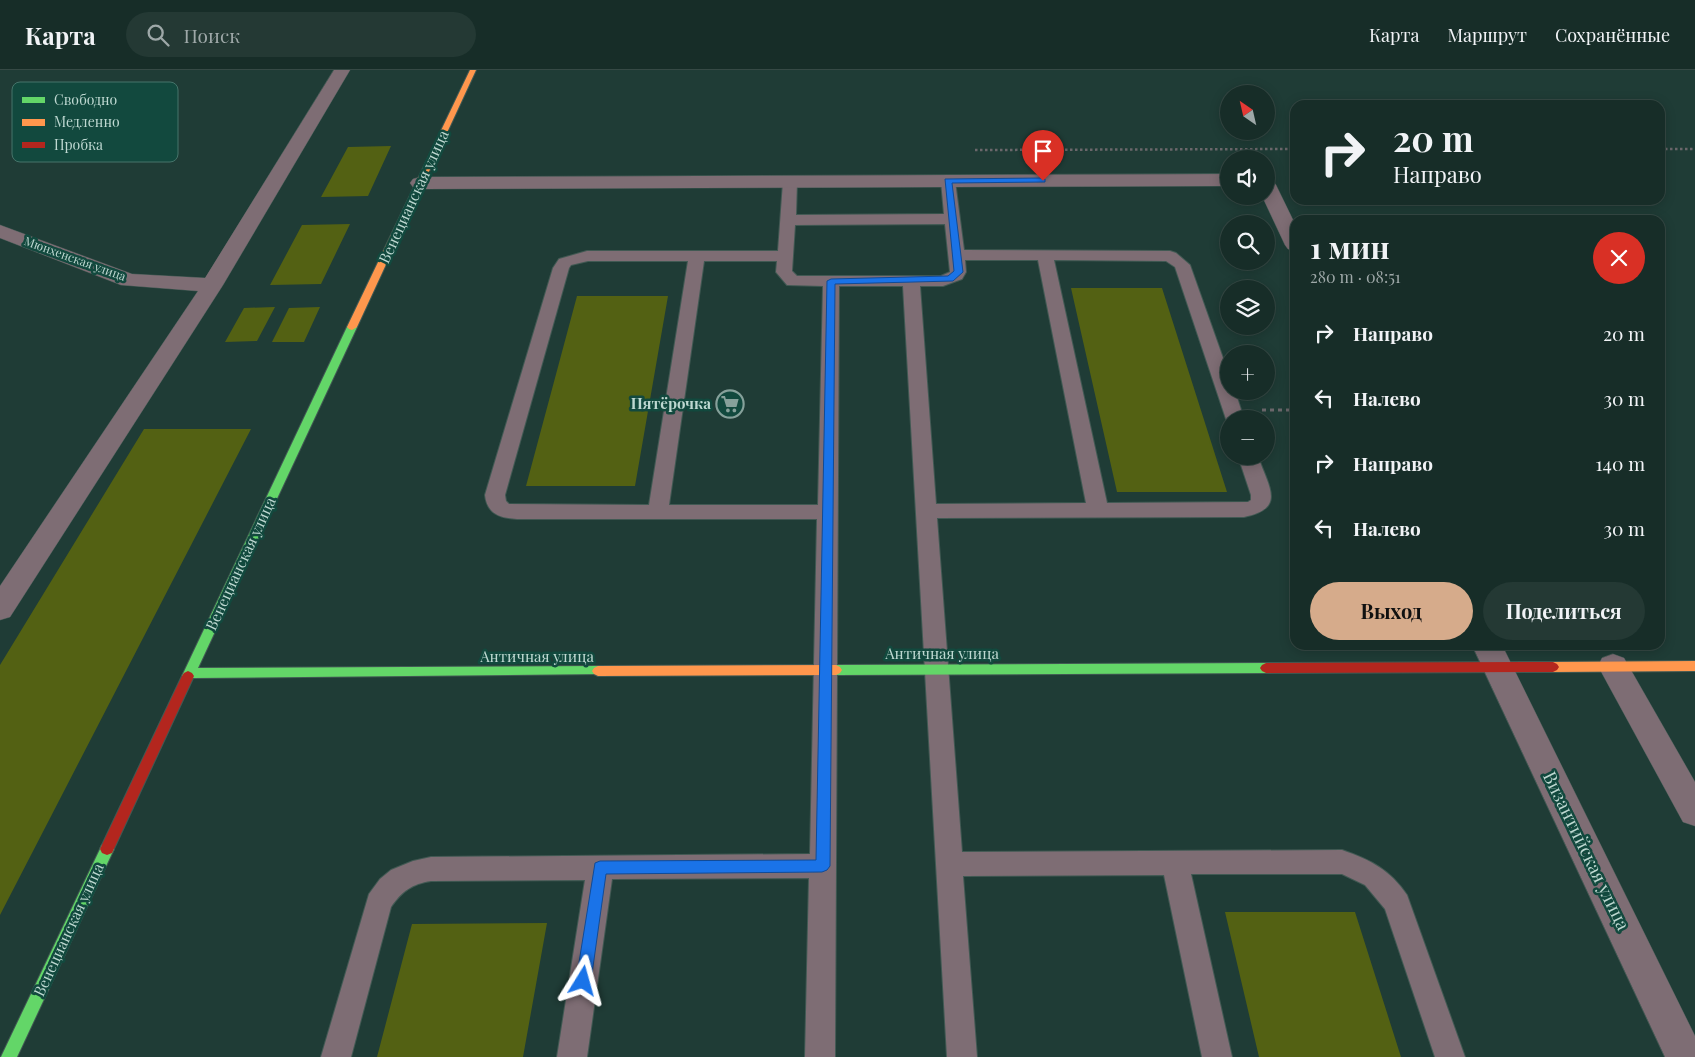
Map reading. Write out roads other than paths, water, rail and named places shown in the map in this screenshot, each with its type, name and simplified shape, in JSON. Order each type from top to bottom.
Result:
[{"type":"street","points":[[0,610],[212,285],[342,70]]},
{"type":"street","name":"Венецианская улица","points":[[9,1057],[473,70]]},
{"type":"street","points":[[420,184],[1220,180]]},
{"type":"street","points":[[1275,204],[1290,235]]},
{"type":"street","name":"Мюнхенская улица","points":[[0,231],[129,280],[212,285]]},
{"type":"street","name":"Античная улица","points":[[190,673],[936,670],[1493,656],[1613,666],[1695,666]]},
{"type":"street","name":"Византийская улица","points":[[1493,656],[1685,1057]]},
{"type":"street","points":[[1613,666],[1695,812]]},
{"type":"lane","points":[[790,182],[784,272],[792,281],[911,281],[943,280],[956,276],[958,272],[948,181]]},
{"type":"lane","points":[[788,220],[952,219]]},
{"type":"lane","points":[[957,255],[1161,255],[1177,260],[1182,265],[1232,410]]},
{"type":"lane","points":[[1045,255],[1098,511]]},
{"type":"lane","points":[[786,256],[587,256],[565,262],[560,268],[495,495],[496,504],[504,511],[517,512],[828,512]]},
{"type":"lane","points":[[658,512],[697,256]]},
{"type":"lane","points":[[820,1057],[831,281]]},
{"type":"lane","points":[[911,281],[962,1057]]},
{"type":"lane","points":[[926,511],[1244,510],[1254,508],[1261,503],[1261,495],[1251,465]]},
{"type":"lane","points":[[949,864],[1342,862],[1367,870],[1386,886],[1397,904],[1450,1057]]},
{"type":"lane","points":[[1175,863],[1217,1057]]},
{"type":"lane","points":[[336,1057],[379,902],[390,884],[409,872],[431,869],[822,866]]},
{"type":"lane","points":[[572,1057],[600,868]]},
{"type":"place","name":"Пятёрочка","points":[[730,404]]}]
